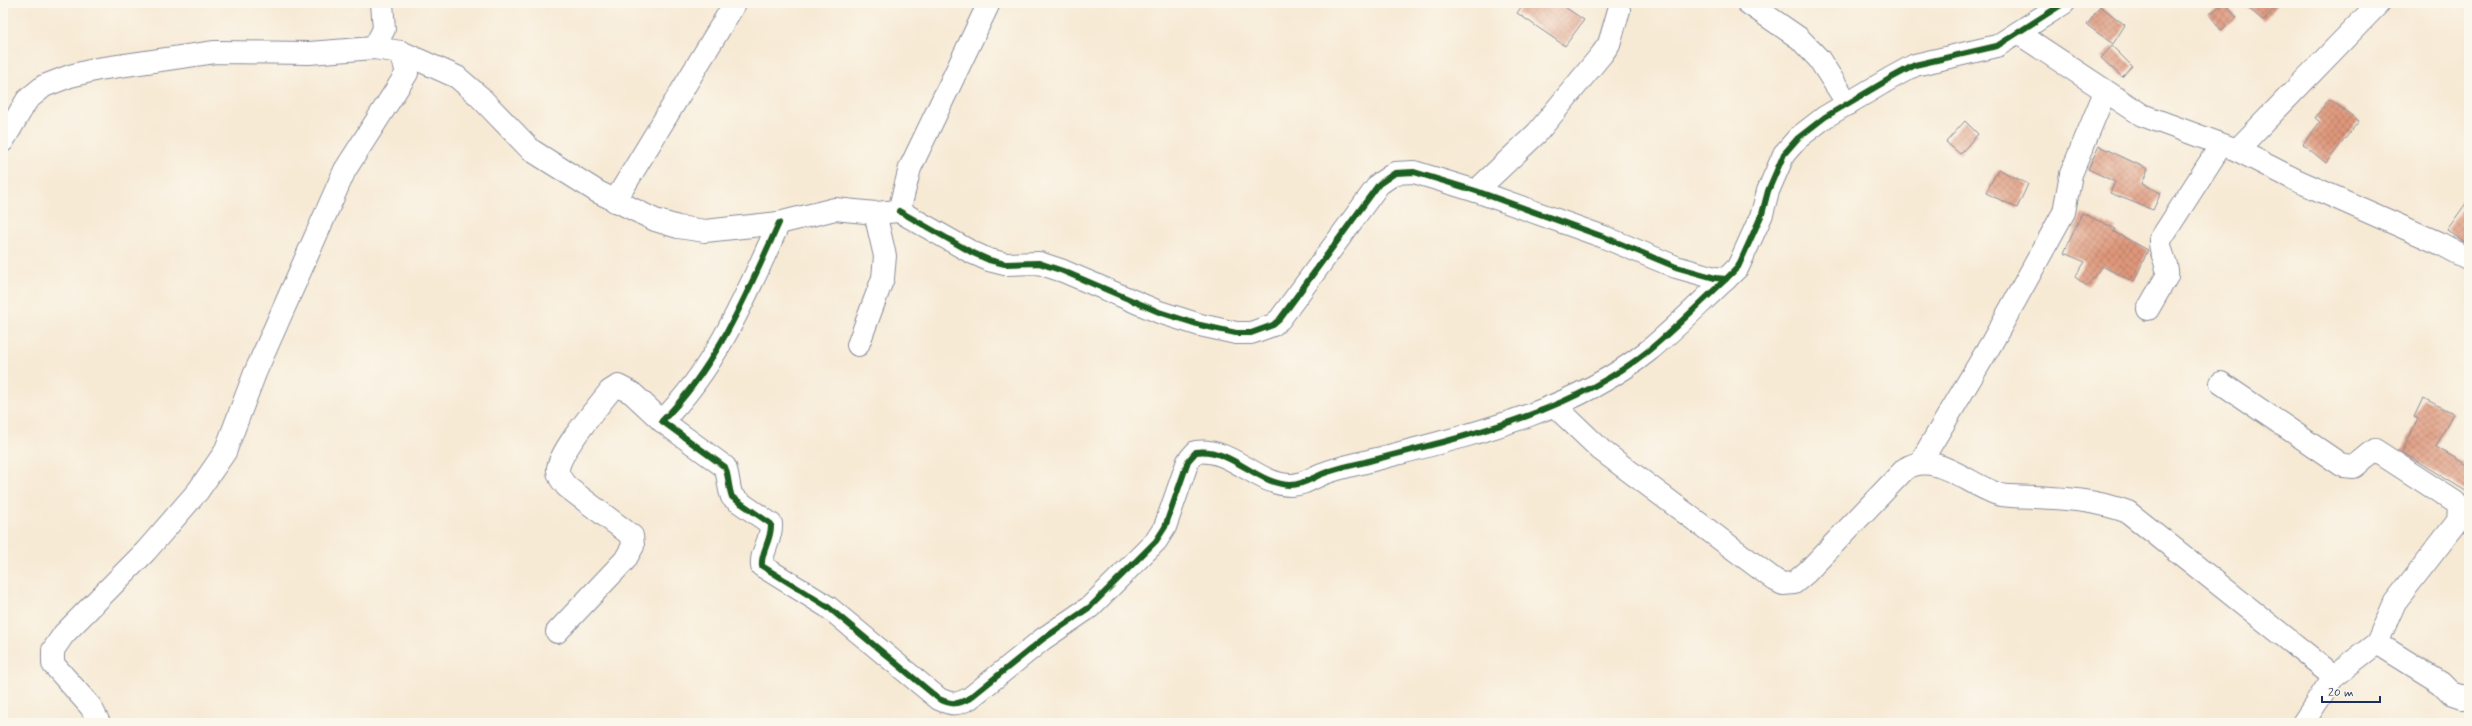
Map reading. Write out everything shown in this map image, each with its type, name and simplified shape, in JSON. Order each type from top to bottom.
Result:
[{"type":"street","points":[[374,48],[384,29],[382,3]]},
{"type":"street","points":[[615,201],[735,3]]},
{"type":"street","points":[[1748,3],[1799,38],[1819,59],[1848,104]]},
{"type":"street","points":[[557,632],[625,560],[633,546],[632,536],[567,487],[559,477],[558,469],[566,452],[610,391],[618,386],[632,393],[662,421],[725,467],[730,478],[729,490],[732,497],[771,524],[772,535],[761,561],[762,566],[828,607],[939,699],[951,704],[958,704],[970,698],[1043,639],[1090,607],[1156,541],[1165,527],[1188,461],[1196,452],[1206,450],[1232,460],[1270,481],[1291,486],[1303,484],[1328,472],[1439,442],[1555,406],[1607,377],[1647,351],[1738,267],[1746,251],[1784,154],[1798,138],[1848,104],[1915,65],[1997,46],[2064,3]]},
{"type":"street","points":[[2148,309],[2167,276],[2168,270],[2159,250],[2160,240],[2229,147],[2379,3]]},
{"type":"street","points":[[1476,191],[1537,133],[1602,54],[1609,44],[1616,5]]},
{"type":"street","points":[[899,211],[910,168],[980,8]]},
{"type":"street","points":[[2018,33],[2105,92],[2142,115],[2229,147],[2296,180],[2440,244],[2469,259]]},
{"type":"street","points":[[3,141],[27,100],[44,86],[70,76],[119,66],[215,52],[310,53],[374,48],[401,52],[457,77],[479,96],[531,150],[615,201],[655,220],[678,227],[705,231],[779,223],[835,209],[874,213],[899,211],[971,252],[989,260],[1005,264],[1039,263],[1063,271],[1159,312],[1200,325],[1236,333],[1264,329],[1280,319],[1386,177],[1395,173],[1414,172],[1476,191],[1604,237],[1676,267],[1715,278],[1726,279]]},
{"type":"street","points":[[98,723],[91,707],[53,664],[53,650],[64,634],[146,551],[198,491],[225,452],[255,373],[345,170],[407,73],[401,52]]},
{"type":"street","points":[[1920,463],[1991,344],[2064,212],[2070,174],[2105,92]]},
{"type":"street","points":[[858,345],[883,278],[885,256],[874,213]]},
{"type":"street","points":[[662,421],[679,405],[697,380],[743,302],[779,223]]},
{"type":"street","points":[[2221,383],[2343,466],[2354,467],[2375,450],[2455,502],[2459,507],[2458,521],[2395,602],[2377,642],[2334,676],[2303,723]]},
{"type":"street","points":[[1555,406],[1601,450],[1746,559],[1783,584],[1794,583],[1807,572],[1905,469],[1920,463],[1941,467],[1979,486],[2002,495],[2105,503],[2128,512],[2334,676]]},
{"type":"street","points":[[2377,642],[2441,683],[2451,693],[2463,698],[2469,695]]},
{"type":"building","points":[[1524,3],[1559,3],[1584,20],[1565,46],[1517,13]]},
{"type":"building","points":[[2225,3],[2237,18],[2221,30],[2209,14]]},
{"type":"building","points":[[2242,3],[2278,3],[2264,21]]},
{"type":"building","points":[[2100,6],[2125,25],[2113,44],[2087,25]]},
{"type":"building","points":[[2112,46],[2132,66],[2122,77],[2101,58]]},
{"type":"building","points":[[2329,99],[2359,121],[2326,163],[2303,144],[2320,122],[2315,118]]},
{"type":"building","points":[[1965,121],[1978,134],[1960,154],[1946,142]]},
{"type":"building","points":[[2099,146],[2148,169],[2142,184],[2161,193],[2153,210],[2110,193],[2115,182],[2088,169]]},
{"type":"building","points":[[1998,169],[2028,184],[2017,208],[1986,193]]},
{"type":"building","points":[[2469,199],[2469,245],[2447,230]]},
{"type":"building","points":[[2082,213],[2116,229],[2114,232],[2148,250],[2134,282],[2102,266],[2087,286],[2075,277],[2085,262],[2064,253]]},
{"type":"building","points":[[2423,398],[2453,413],[2436,447],[2469,466],[2469,493],[2402,452],[2418,419],[2414,417]]},
{"type":"cycle path","points":[[899,211],[971,252],[989,260],[1005,264],[1039,263],[1063,271],[1159,312],[1200,325],[1236,333],[1251,333],[1273,325],[1280,319],[1379,184],[1395,173],[1414,172],[1476,191],[1604,237],[1676,267],[1715,278],[1726,279],[1738,267],[1762,214],[1768,191],[1784,154],[1798,138],[1825,117],[1915,65],[1997,46],[2064,3]]},
{"type":"cycle path","points":[[779,223],[743,301],[715,353],[682,400],[662,421],[725,467],[732,497],[771,524],[770,535],[763,556],[762,566],[828,607],[939,699],[954,703],[962,702],[970,698],[1043,639],[1090,607],[1156,541],[1165,527],[1188,461],[1196,452],[1209,452],[1221,455],[1267,479],[1279,483],[1295,485],[1333,470],[1479,432],[1550,407],[1585,391],[1617,373],[1658,343],[1726,279]]}]
